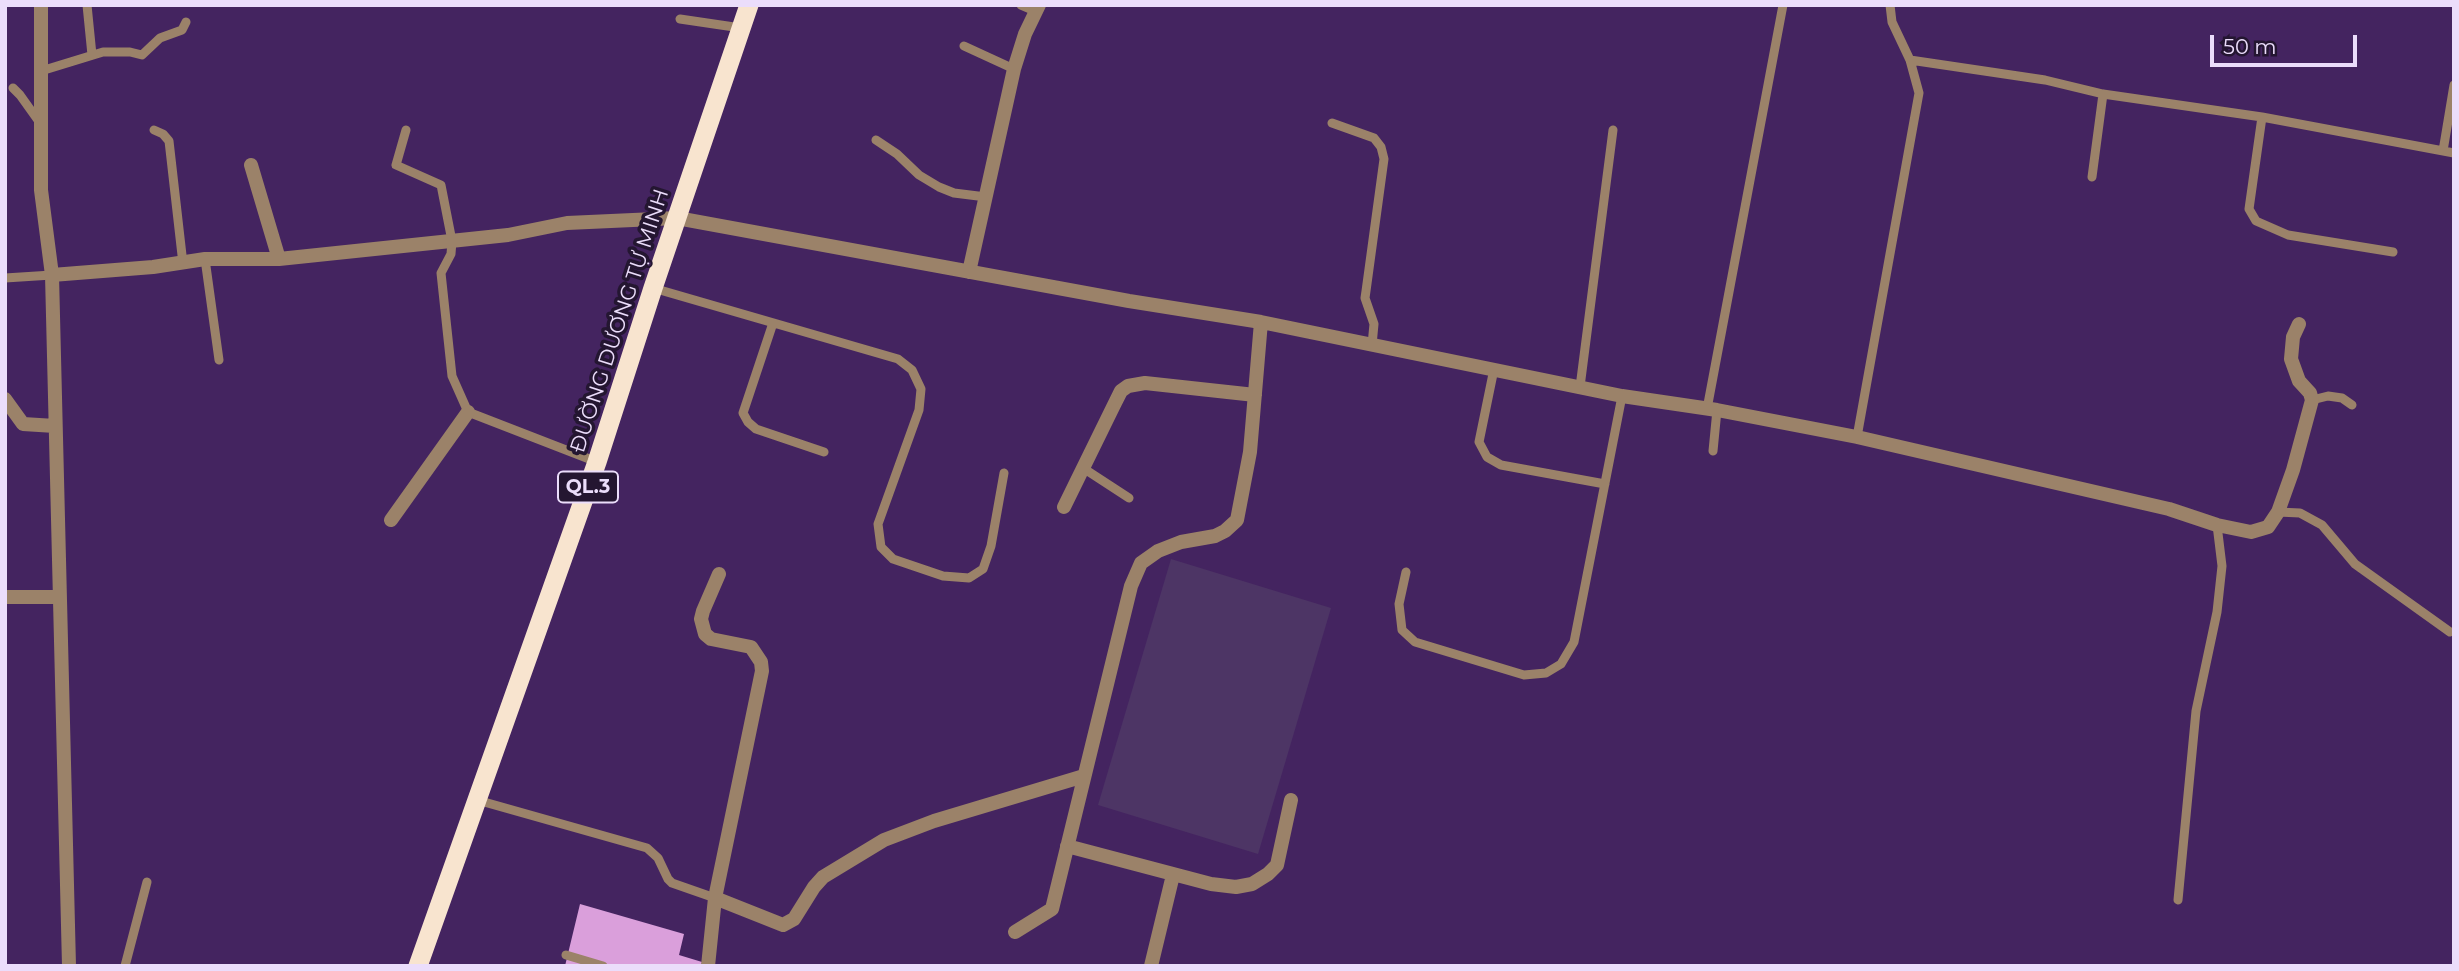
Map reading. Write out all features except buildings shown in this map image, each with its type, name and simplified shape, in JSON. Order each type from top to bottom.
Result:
[{"type":"highway","name":"ĐƯỜNG DƯƠNG TỰ MINH","points":[[418,966],[475,799],[597,463],[653,288],[750,5]]},
{"type":"street","points":[[41,5],[42,200],[52,275],[69,966]]},
{"type":"street","points":[[969,272],[1014,69],[1037,8]]},
{"type":"street","points":[[251,165],[279,259]]},
{"type":"street","points":[[52,275],[183,264],[205,259],[279,259],[508,234],[566,223],[677,218],[1129,301],[1262,322],[1622,396],[1857,438],[2169,509],[2217,525],[2251,532],[2268,527],[2278,512],[2293,470],[2312,400],[2291,359],[2293,337],[2300,324]]},
{"type":"street","points":[[1015,932],[1052,909],[1131,586],[1141,563],[1158,551],[1181,542],[1214,536],[1225,531],[1237,520],[1250,452],[1262,322]]},
{"type":"street","points":[[1064,507],[1121,391],[1128,386],[1145,383],[1255,395]]},
{"type":"street","points":[[5,398],[23,424],[55,426]]},
{"type":"street","points":[[391,520],[468,412]]},
{"type":"street","points":[[708,966],[715,898],[762,671],[761,662],[751,647],[711,639],[705,634],[701,619],[719,574]]},
{"type":"street","points":[[5,597],[59,597]]},
{"type":"street","points":[[715,898],[783,925],[794,919],[823,877],[884,840],[970,809],[1084,776]]},
{"type":"street","points":[[1067,846],[1212,884],[1236,887],[1252,884],[1268,874],[1277,864],[1291,800]]},
{"type":"street","points":[[1151,966],[1173,875]]},
{"type":"lane","points":[[88,5],[92,55]]},
{"type":"lane","points":[[1021,5],[1037,8]]},
{"type":"lane","points":[[1713,450],[1712,410],[1783,5]]},
{"type":"lane","points":[[1857,438],[1919,93],[1910,60],[1892,22],[1890,5]]},
{"type":"lane","points":[[680,19],[742,28]]},
{"type":"lane","points":[[41,71],[103,52],[142,55],[160,38],[182,30],[186,22]]},
{"type":"lane","points":[[964,46],[1014,69]]},
{"type":"lane","points":[[1910,60],[2046,80],[2103,93],[2262,117],[2454,153]]},
{"type":"lane","points":[[2443,151],[2454,85]]},
{"type":"lane","points":[[13,88],[41,125]]},
{"type":"lane","points":[[2092,177],[2103,93]]},
{"type":"lane","points":[[2262,117],[2249,209],[2256,221],[2288,234],[2393,252]]},
{"type":"lane","points":[[1332,123],[1374,138],[1381,147],[1384,159],[1365,298],[1374,324],[1372,345]]},
{"type":"lane","points":[[154,130],[169,141],[183,264]]},
{"type":"lane","points":[[405,130],[396,165],[441,185],[452,241],[450,254],[441,273],[452,376],[468,412],[597,463]]},
{"type":"lane","points":[[1580,387],[1613,130]]},
{"type":"lane","points":[[876,140],[897,154],[919,175],[939,187],[954,193],[986,197]]},
{"type":"lane","points":[[205,259],[219,360]]},
{"type":"lane","points":[[5,278],[52,275]]},
{"type":"lane","points":[[653,288],[898,359],[912,370],[921,388],[919,410],[878,524],[881,547],[893,559],[943,576],[969,578],[983,569],[991,546],[1004,473]]},
{"type":"lane","points":[[774,323],[743,413],[755,429],[824,453]]},
{"type":"lane","points":[[1494,369],[1479,442],[1487,457],[1501,465],[1605,484]]},
{"type":"lane","points":[[1406,572],[1399,604],[1402,630],[1415,642],[1524,675],[1546,673],[1561,664],[1574,642],[1622,396]]},
{"type":"lane","points":[[2312,400],[2328,396],[2342,398],[2352,405]]},
{"type":"lane","points":[[1083,468],[1129,498]]},
{"type":"lane","points":[[2278,512],[2300,513],[2322,525],[2355,564],[2450,632]]},
{"type":"lane","points":[[2178,900],[2196,711],[2217,612],[2222,566],[2217,525]]},
{"type":"lane","points":[[475,799],[647,848],[658,858],[667,879],[672,883],[715,898]]},
{"type":"lane","points":[[125,966],[147,882]]},
{"type":"lane","points":[[566,955],[603,966]]},
{"type":"shaded area","points":[[1171,559],[1331,608],[1258,854],[1098,805]]}]
